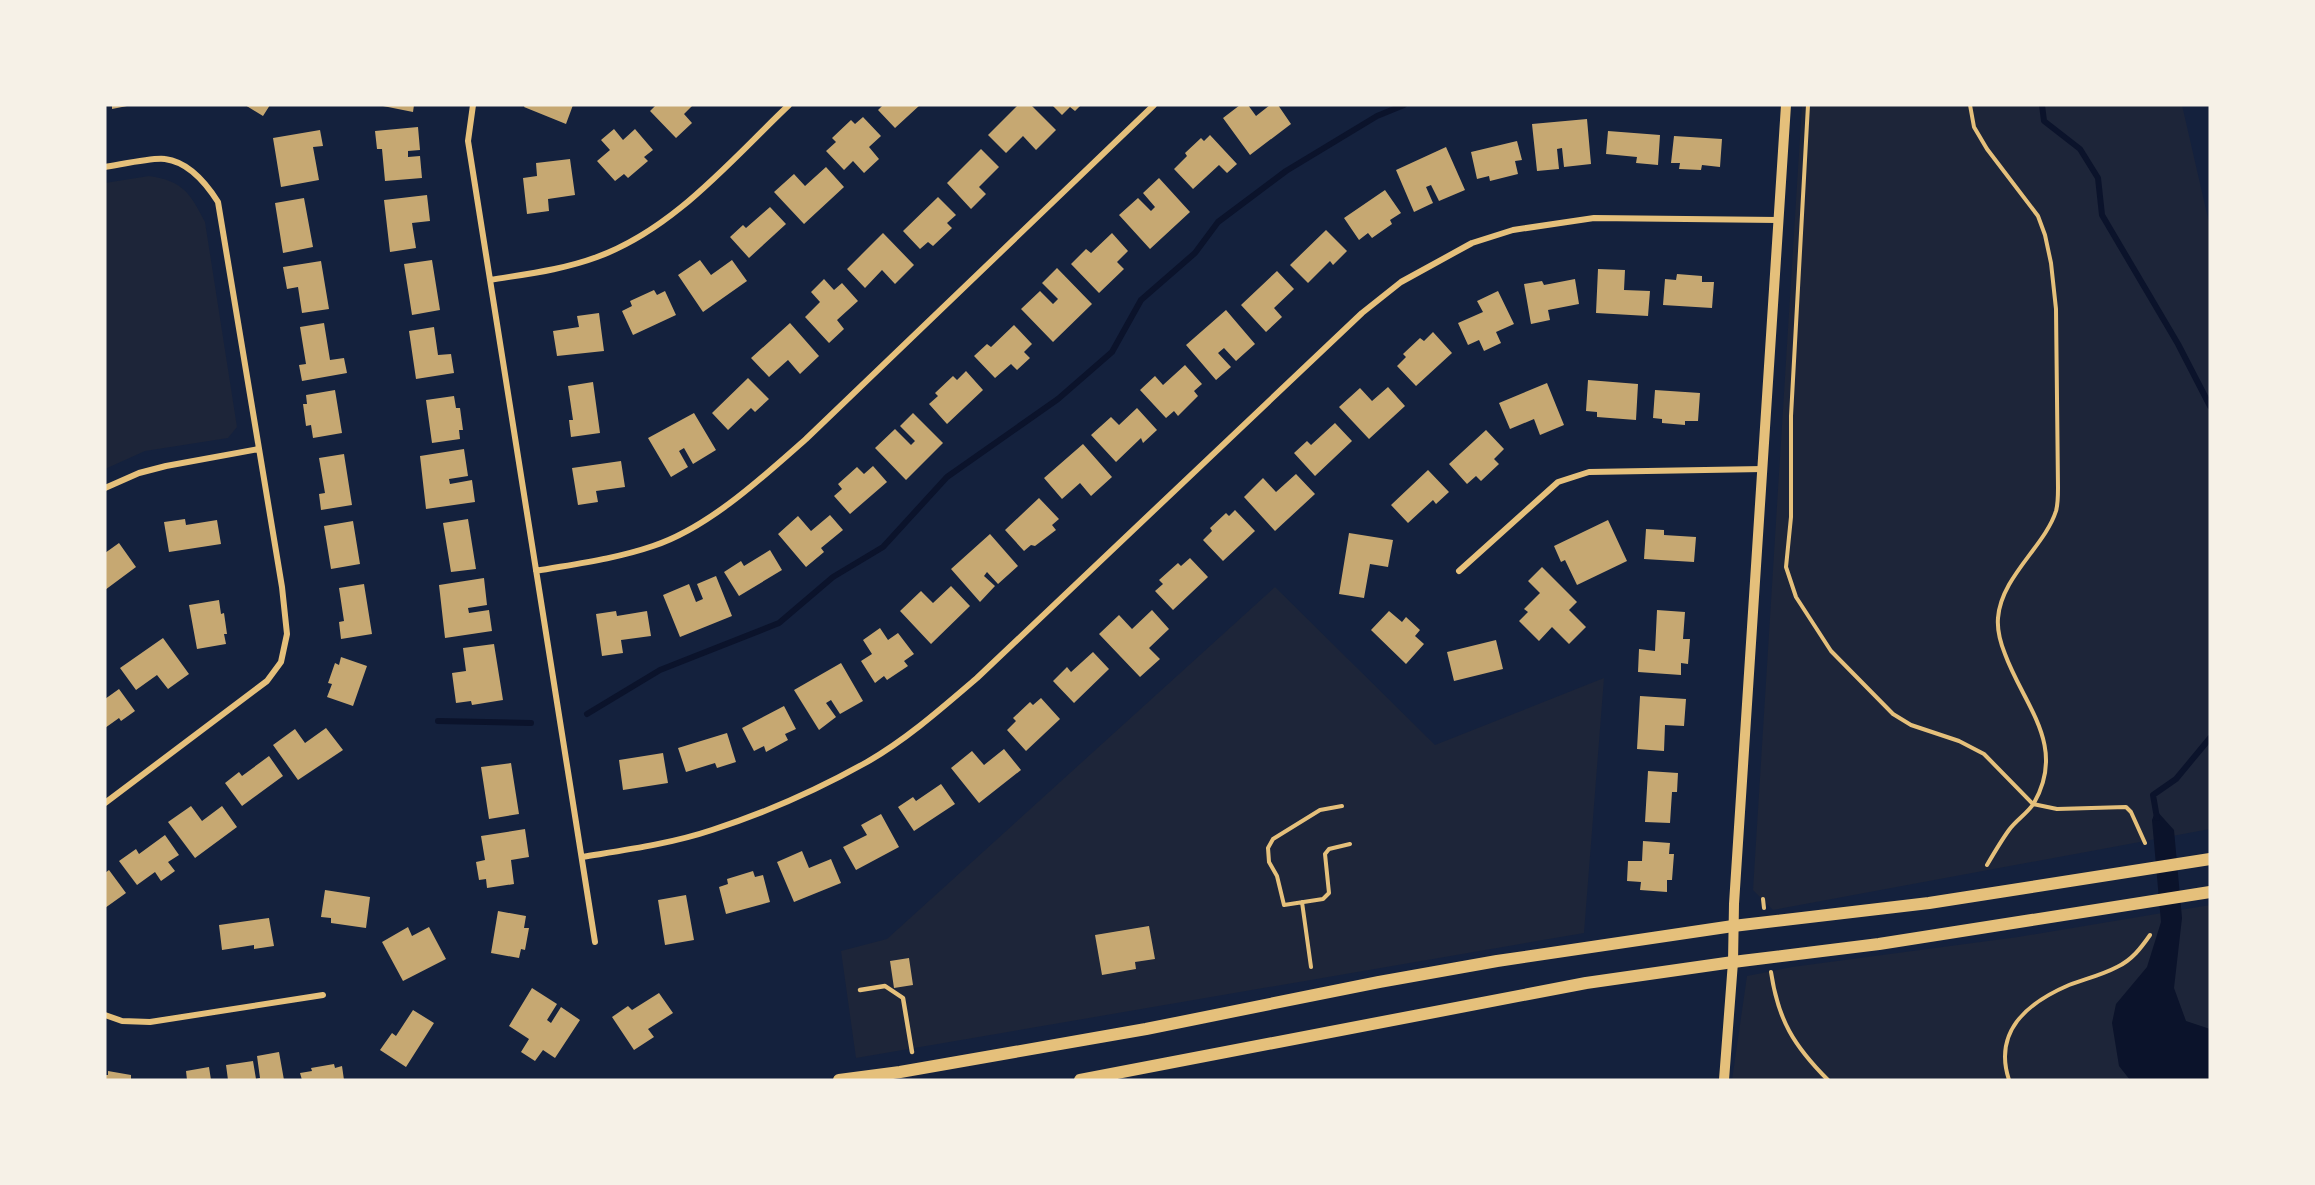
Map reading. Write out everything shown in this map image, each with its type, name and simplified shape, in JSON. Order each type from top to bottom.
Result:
[{"type":"main road","points":[[839,1080],[900,1076],[1497,961],[1733,926],[1929,903],[2206,859]]},
{"type":"main road","points":[[1080,1080],[1586,983],[1880,944],[2209,892]]},
{"type":"street","points":[[473,105],[468,141],[595,942]]},
{"type":"street","points":[[490,280],[554,270],[598,257],[630,241],[660,223],[700,189],[789,105]]},
{"type":"street","points":[[536,571],[654,546],[702,522],[751,487],[806,439],[1154,105]]},
{"type":"street","points":[[1724,1080],[1786,105]]},
{"type":"street","points":[[105,167],[165,158],[187,168],[205,182],[218,202],[287,634],[282,662],[267,681],[105,803]]},
{"type":"street","points":[[582,857],[641,847],[711,831],[787,801],[867,761],[928,719],[977,678],[1362,312],[1401,282],[1472,243],[1513,230],[1594,218],[1778,220]]},
{"type":"street","points":[[105,488],[139,473],[166,466],[259,449]]},
{"type":"street","points":[[1459,571],[1558,482],[1589,472],[1762,469]]},
{"type":"street","points":[[105,1016],[122,1021],[150,1022],[323,995]]},
{"type":"lane","points":[[860,990],[885,986],[903,998],[912,1052]]},
{"type":"path","points":[[1808,105],[1791,416],[1791,517],[1786,567],[1796,597],[1831,651],[1893,714],[1911,725],[1959,741],[1984,754],[2033,804],[2057,809],[2126,807],[2131,812],[2145,843]]},
{"type":"path","points":[[1970,105],[1974,127],[1987,149],[2038,216],[2051,263],[2056,309],[2058,488],[2056,510],[2048,527],[2024,560],[2006,591],[1998,618],[2001,644],[2010,669],[2040,725],[2046,744],[2047,761],[2033,804],[2009,830],[1987,865]]},
{"type":"path","points":[[1342,806],[1320,810],[1273,839],[1268,848],[1269,862],[1277,876],[1284,905],[1323,898],[1329,893],[1325,854],[1329,849],[1350,844]]},
{"type":"path","points":[[1302,902],[1311,967]]},
{"type":"path","points":[[2009,1080],[2003,1054],[2008,1036],[2025,1012],[2052,993],[2116,968],[2141,948],[2150,935]]},
{"type":"path","points":[[1771,975],[1786,1028],[1800,1050],[1828,1080]]},
{"type":"shaded area","points":[[1802,105],[2182,105],[2210,227],[2210,829],[1773,910],[1753,890]]},
{"type":"shaded area","points":[[149,176],[178,185],[190,196],[205,222],[237,427],[228,438],[145,451],[105,469],[105,183]]},
{"type":"shaded area","points":[[1275,587],[1435,745],[1604,678],[1584,933],[856,1058],[841,951],[887,939]]},
{"type":"shaded area","points":[[2156,810],[2174,830],[2182,918],[2174,988],[2186,1021],[2210,1029],[2210,1080],[2130,1080],[2119,1066],[2112,1023],[2116,1004],[2147,967],[2161,922],[2152,820]]},
{"type":"shaded area","points":[[2210,905],[2210,1080],[1732,1080],[1747,976],[1792,967],[2018,937]]},
{"type":"building","points":[[112,105],[127,105],[127,106],[112,109]]},
{"type":"building","points":[[245,105],[270,105],[263,116]]},
{"type":"building","points":[[378,105],[414,105],[413,112]]},
{"type":"building","points":[[525,105],[573,105],[566,124],[524,107]]},
{"type":"building","points":[[656,105],[693,105],[684,114],[692,123],[676,138],[650,111]]},
{"type":"building","points":[[883,105],[920,105],[895,128],[878,110]]},
{"type":"building","points":[[1018,105],[1031,105],[1056,130],[1036,150],[1023,136],[1006,153],[988,135]]},
{"type":"building","points":[[1052,105],[1081,105],[1075,111],[1070,107],[1062,115]]},
{"type":"building","points":[[1240,105],[1248,105],[1256,116],[1270,105],[1278,105],[1291,124],[1250,155],[1223,118]]},
{"type":"building","points":[[863,117],[881,136],[869,147],[879,159],[864,173],[853,161],[844,170],[826,151],[836,142],[832,138],[851,120],[855,124]]},
{"type":"building","points":[[1587,119],[1591,164],[1564,167],[1562,148],[1557,149],[1559,169],[1537,171],[1532,124]]},
{"type":"building","points":[[418,127],[420,150],[408,151],[408,157],[420,156],[422,178],[385,181],[382,149],[377,149],[375,131]]},
{"type":"building","points":[[614,129],[623,140],[635,129],[653,150],[644,157],[648,161],[628,178],[624,174],[615,181],[597,161],[610,150],[601,140]]},
{"type":"building","points":[[320,130],[323,146],[313,147],[319,180],[281,187],[273,138]]},
{"type":"building","points":[[1608,131],[1660,135],[1658,165],[1636,163],[1637,157],[1606,154]]},
{"type":"building","points":[[1210,135],[1237,164],[1227,173],[1219,165],[1193,189],[1174,169],[1187,156],[1185,153],[1201,138],[1204,141]]},
{"type":"building","points":[[1674,136],[1722,139],[1720,167],[1702,165],[1701,170],[1679,169],[1680,163],[1671,163]]},
{"type":"building","points":[[1517,141],[1522,160],[1515,161],[1518,174],[1490,181],[1489,176],[1477,179],[1471,152]]},
{"type":"building","points":[[1446,147],[1465,190],[1439,201],[1431,185],[1426,187],[1433,203],[1414,212],[1396,170]]},
{"type":"building","points":[[981,149],[999,167],[979,187],[986,194],[971,209],[947,183]]},
{"type":"building","points":[[570,159],[575,195],[548,199],[549,211],[527,214],[523,178],[537,176],[536,163]]},
{"type":"building","points":[[826,167],[844,187],[804,224],[774,192],[794,174],[805,186]]},
{"type":"building","points":[[1159,178],[1190,212],[1150,249],[1119,215],[1138,198],[1151,211],[1155,207],[1143,193]]},
{"type":"building","points":[[1385,190],[1401,213],[1390,220],[1392,224],[1372,238],[1368,233],[1359,240],[1344,218]]},
{"type":"building","points":[[427,195],[430,221],[412,223],[416,248],[390,252],[384,200]]},
{"type":"building","points":[[938,197],[956,215],[947,223],[952,228],[933,246],[928,242],[920,249],[903,231]]},
{"type":"building","points":[[304,198],[313,247],[283,253],[275,203]]},
{"type":"building","points":[[770,207],[786,224],[749,258],[730,237],[743,225],[746,228]]},
{"type":"building","points":[[1326,230],[1347,251],[1333,265],[1330,261],[1308,283],[1290,265]]},
{"type":"building","points":[[883,233],[914,265],[895,284],[882,270],[865,288],[847,269]]},
{"type":"building","points":[[1112,233],[1128,251],[1117,262],[1124,269],[1099,293],[1071,264],[1086,249],[1091,253]]},
{"type":"building","points":[[432,260],[440,310],[412,315],[404,264]]},
{"type":"building","points":[[700,260],[711,275],[732,260],[747,281],[703,312],[678,275]]},
{"type":"building","points":[[321,261],[329,309],[302,313],[298,287],[287,289],[283,267]]},
{"type":"building","points":[[1057,268],[1092,304],[1053,342],[1021,309],[1040,291],[1053,304],[1058,299],[1042,283]]},
{"type":"building","points":[[1598,269],[1625,270],[1624,290],[1650,291],[1648,316],[1596,313]]},
{"type":"building","points":[[1277,271],[1294,289],[1274,308],[1282,317],[1266,332],[1241,305]]},
{"type":"building","points":[[1677,274],[1702,276],[1702,282],[1714,282],[1712,308],[1663,305],[1665,279],[1676,280]]},
{"type":"building","points":[[824,279],[834,290],[842,283],[858,301],[837,320],[844,329],[829,343],[805,317],[820,302],[811,292]]},
{"type":"building","points":[[1575,279],[1579,304],[1548,310],[1550,320],[1531,324],[1524,284],[1542,281],[1544,285]]},
{"type":"building","points":[[654,290],[657,295],[665,291],[676,315],[633,335],[622,311],[632,306],[630,301]]},
{"type":"building","points":[[1498,291],[1514,324],[1496,332],[1501,343],[1484,351],[1479,340],[1468,345],[1458,323],[1483,312],[1477,301]]},
{"type":"building","points":[[1226,310],[1255,344],[1236,361],[1224,348],[1218,353],[1231,367],[1216,380],[1186,345]]},
{"type":"building","points":[[599,313],[604,351],[557,356],[553,331],[579,327],[577,316]]},
{"type":"building","points":[[324,323],[330,360],[344,358],[347,373],[302,381],[299,365],[306,364],[300,327]]},
{"type":"building","points":[[790,323],[819,356],[800,374],[788,360],[769,377],[751,358]]},
{"type":"building","points":[[1014,325],[1032,344],[1024,352],[1030,358],[1017,370],[1011,364],[995,378],[974,356],[987,344],[991,347]]},
{"type":"building","points":[[434,327],[438,355],[451,354],[454,373],[416,379],[409,331]]},
{"type":"building","points":[[1433,332],[1452,353],[1416,386],[1397,366],[1406,357],[1403,354],[1420,338],[1424,341]]},
{"type":"building","points":[[1185,365],[1202,384],[1194,391],[1198,396],[1178,416],[1174,411],[1166,418],[1140,390],[1155,376],[1163,385]]},
{"type":"building","points":[[966,371],[983,390],[947,424],[929,404],[938,396],[935,393],[953,376],[957,380]]},
{"type":"building","points":[[748,378],[769,399],[755,412],[751,408],[728,430],[712,413]]},
{"type":"building","points":[[1588,380],[1638,384],[1636,420],[1597,417],[1597,412],[1586,411]]},
{"type":"building","points":[[593,382],[600,433],[571,437],[569,420],[573,420],[568,386]]},
{"type":"building","points":[[1547,383],[1564,425],[1540,435],[1534,419],[1510,429],[1499,403]]},
{"type":"building","points":[[1388,387],[1405,406],[1369,439],[1339,407],[1360,388],[1372,401]]},
{"type":"building","points":[[335,390],[342,433],[313,438],[311,425],[306,426],[303,404],[307,404],[306,395]]},
{"type":"building","points":[[1655,390],[1700,393],[1698,421],[1685,421],[1685,425],[1662,423],[1662,419],[1653,418]]},
{"type":"building","points":[[454,396],[456,408],[460,408],[463,430],[459,430],[460,439],[432,443],[426,400]]},
{"type":"building","points":[[1137,408],[1157,430],[1143,443],[1141,438],[1116,462],[1091,435],[1111,417],[1119,425]]},
{"type":"building","points":[[694,413],[716,450],[693,464],[684,448],[679,451],[688,467],[671,477],[648,438]]},
{"type":"building","points":[[913,413],[943,443],[906,480],[875,448],[895,429],[911,445],[915,441],[900,426]]},
{"type":"building","points":[[1335,423],[1352,441],[1315,476],[1294,453],[1307,441],[1311,445]]},
{"type":"building","points":[[1486,430],[1504,449],[1494,459],[1499,464],[1481,481],[1476,476],[1467,484],[1449,464]]},
{"type":"building","points":[[1083,444],[1112,477],[1091,496],[1080,483],[1062,499],[1044,478]]},
{"type":"building","points":[[464,449],[468,476],[449,479],[450,484],[472,480],[475,502],[426,509],[420,456]]},
{"type":"building","points":[[344,454],[352,505],[321,510],[319,494],[325,493],[319,458]]},
{"type":"building","points":[[621,461],[625,487],[596,491],[598,502],[578,505],[572,468]]},
{"type":"building","points":[[873,466],[887,482],[850,514],[834,496],[842,489],[838,484],[857,467],[864,474]]},
{"type":"building","points":[[1428,470],[1449,492],[1436,504],[1433,500],[1408,523],[1391,505]]},
{"type":"building","points":[[1296,474],[1315,494],[1275,531],[1244,497],[1263,478],[1276,492]]},
{"type":"building","points":[[1039,498],[1059,519],[1052,525],[1056,530],[1035,546],[1031,545],[1024,551],[1005,530]]},
{"type":"building","points":[[1235,510],[1255,531],[1223,561],[1203,540],[1212,531],[1210,528],[1226,513],[1229,516]]},
{"type":"building","points":[[830,515],[843,530],[821,548],[824,552],[806,567],[778,534],[798,516],[811,531]]},
{"type":"building","points":[[185,519],[186,525],[217,520],[221,544],[169,552],[164,522]]},
{"type":"building","points":[[468,519],[476,569],[451,572],[443,523]]},
{"type":"building","points":[[1608,520],[1627,561],[1577,585],[1565,560],[1561,562],[1554,546]]},
{"type":"building","points":[[353,521],[360,564],[331,569],[324,526]]},
{"type":"building","points":[[1646,529],[1664,530],[1664,535],[1696,537],[1694,562],[1644,559]]},
{"type":"building","points":[[1349,533],[1393,540],[1388,567],[1370,564],[1364,598],[1339,594]]},
{"type":"building","points":[[990,534],[1018,566],[998,584],[987,572],[984,576],[995,586],[980,602],[951,569]]},
{"type":"building","points":[[119,543],[136,567],[105,590],[105,553]]},
{"type":"building","points":[[770,550],[782,570],[739,596],[724,572],[741,561],[744,566]]},
{"type":"building","points":[[1190,558],[1208,577],[1173,610],[1155,591],[1163,584],[1159,580],[1178,563],[1181,566]]},
{"type":"building","points":[[1542,567],[1577,602],[1569,610],[1586,627],[1569,644],[1552,627],[1539,641],[1519,621],[1528,612],[1524,609],[1540,593],[1528,581]]},
{"type":"building","points":[[716,576],[732,616],[680,637],[663,595],[689,584],[696,602],[703,599],[697,584]]},
{"type":"building","points":[[484,578],[487,605],[468,608],[469,613],[489,610],[492,631],[445,638],[439,585]]},
{"type":"building","points":[[364,584],[372,634],[341,639],[339,622],[344,621],[339,588]]},
{"type":"building","points":[[951,586],[970,606],[931,644],[900,611],[921,591],[933,603]]},
{"type":"building","points":[[219,600],[221,614],[224,613],[226,644],[197,649],[189,605]]},
{"type":"building","points":[[1152,610],[1169,629],[1149,648],[1160,659],[1140,677],[1099,634],[1119,615],[1132,629]]},
{"type":"building","points":[[1657,610],[1685,612],[1683,639],[1690,639],[1688,664],[1681,663],[1681,675],[1638,672],[1639,649],[1655,651]]},
{"type":"building","points":[[616,611],[617,616],[647,611],[651,636],[621,640],[623,653],[602,656],[596,614]]},
{"type":"building","points":[[1389,611],[1402,622],[1406,617],[1420,630],[1415,636],[1424,644],[1406,664],[1371,630]]},
{"type":"building","points":[[880,628],[888,640],[898,633],[914,654],[904,661],[908,666],[887,680],[884,676],[875,683],[861,661],[872,654],[863,640]]},
{"type":"building","points":[[163,638],[189,674],[168,689],[157,675],[136,690],[120,668]]},
{"type":"building","points":[[1496,640],[1503,669],[1454,681],[1447,652]]},
{"type":"building","points":[[494,644],[503,700],[472,705],[471,701],[456,703],[452,673],[466,671],[463,648]]},
{"type":"building","points":[[1093,652],[1109,669],[1074,703],[1053,681],[1067,667],[1071,672]]},
{"type":"building","points":[[341,657],[367,666],[353,706],[327,697],[332,684],[328,683],[335,663],[339,665]]},
{"type":"building","points":[[841,663],[863,701],[840,714],[831,700],[826,703],[836,717],[819,730],[794,690]]},
{"type":"building","points":[[119,689],[135,711],[105,728],[105,699]]},
{"type":"building","points":[[1640,696],[1686,699],[1684,726],[1665,725],[1664,751],[1637,749]]},
{"type":"building","points":[[1041,698],[1060,719],[1026,751],[1007,730],[1016,721],[1013,718],[1030,702],[1033,705]]},
{"type":"building","points":[[784,706],[796,729],[785,734],[788,740],[766,752],[764,746],[754,751],[742,728]]},
{"type":"building","points":[[326,728],[343,750],[298,780],[273,745],[295,729],[305,743]]},
{"type":"building","points":[[727,733],[736,762],[717,768],[715,763],[686,772],[678,748]]},
{"type":"building","points":[[1004,749],[1021,770],[979,803],[951,768],[972,751],[984,765]]},
{"type":"building","points":[[663,753],[668,783],[623,790],[619,760]]},
{"type":"building","points":[[269,756],[283,776],[242,806],[225,783],[239,772],[242,776]]},
{"type":"building","points":[[511,763],[519,814],[489,819],[481,767]]},
{"type":"building","points":[[1648,771],[1678,773],[1677,792],[1672,792],[1670,823],[1645,822]]},
{"type":"building","points":[[941,784],[955,804],[914,831],[898,807],[913,797],[916,801]]},
{"type":"building","points":[[191,806],[202,821],[222,806],[237,827],[195,858],[168,822]]},
{"type":"building","points":[[881,814],[899,847],[856,870],[843,847],[867,835],[861,825]]},
{"type":"building","points":[[525,829],[529,857],[511,860],[514,884],[487,888],[486,879],[479,880],[476,862],[485,860],[481,836]]},
{"type":"building","points":[[165,835],[179,855],[168,862],[175,871],[161,881],[155,872],[137,885],[119,861],[136,849],[139,854]]},
{"type":"building","points":[[1643,841],[1670,843],[1669,854],[1674,854],[1672,880],[1667,880],[1667,892],[1640,890],[1641,882],[1627,881],[1628,861],[1642,861]]},
{"type":"building","points":[[802,851],[809,868],[831,859],[841,883],[794,902],[777,862]]},
{"type":"building","points":[[109,870],[126,893],[105,908],[105,873]]},
{"type":"building","points":[[753,871],[755,877],[763,875],[770,902],[726,914],[719,887],[728,884],[727,879]]},
{"type":"building","points":[[325,890],[370,897],[366,928],[331,923],[331,918],[321,917]]},
{"type":"building","points":[[686,895],[694,940],[665,945],[658,900]]},
{"type":"building","points":[[498,911],[526,916],[524,928],[529,928],[525,950],[521,949],[519,958],[491,953]]},
{"type":"building","points":[[269,918],[274,946],[254,949],[254,945],[222,950],[219,925]]},
{"type":"building","points":[[1149,926],[1155,959],[1135,962],[1136,969],[1102,975],[1095,935]]},
{"type":"building","points":[[408,927],[412,936],[429,927],[446,959],[403,981],[382,942]]},
{"type":"building","points":[[909,958],[913,985],[894,988],[890,961]]},
{"type":"building","points":[[532,988],[557,1004],[547,1020],[551,1023],[561,1007],[580,1020],[555,1058],[543,1050],[535,1061],[521,1052],[529,1039],[509,1026]]},
{"type":"building","points":[[659,993],[673,1013],[648,1029],[654,1037],[634,1050],[612,1017],[628,1006],[632,1010]]},
{"type":"building","points":[[413,1010],[434,1023],[406,1067],[380,1050],[392,1033],[396,1036]]},
{"type":"building","points":[[279,1052],[284,1080],[228,1080],[226,1065],[253,1061],[256,1079],[260,1078],[257,1056]]},
{"type":"building","points":[[334,1064],[335,1068],[342,1066],[344,1080],[302,1080],[300,1073],[312,1071],[311,1068]]},
{"type":"building","points":[[209,1067],[211,1080],[187,1080],[186,1071]]},
{"type":"building","points":[[108,1071],[131,1075],[131,1080],[105,1080]]},
{"type":"waterway","points":[[587,714],[660,670],[779,623],[833,577],[883,547],[947,477],[1058,399],[1112,352],[1141,300],[1195,253],[1218,222],[1286,171],[1377,116],[1404,105]]},
{"type":"waterway","points":[[2042,105],[2044,121],[2080,149],[2098,178],[2102,215],[2178,344],[2210,406]]},
{"type":"waterway","points":[[438,721],[531,723]]},
{"type":"waterway","points":[[2157,818],[2153,795],[2176,779],[2210,738]]}]
